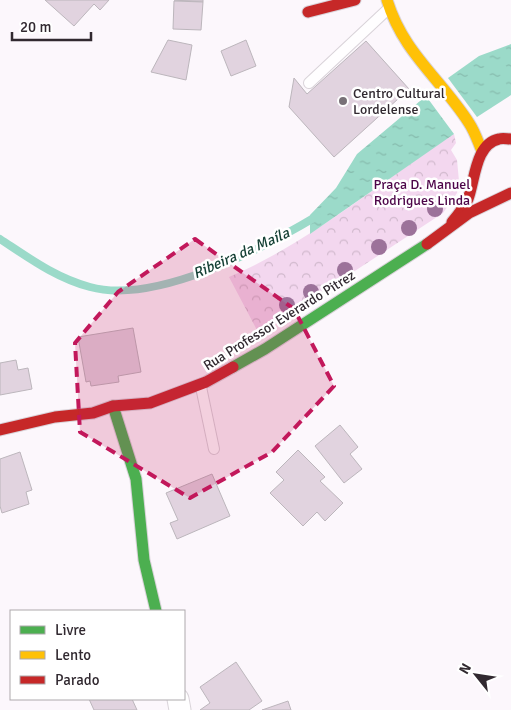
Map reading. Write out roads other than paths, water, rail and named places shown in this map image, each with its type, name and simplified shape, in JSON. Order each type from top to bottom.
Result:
[{"type":"street","points":[[308,12],[355,0]]},
{"type":"street","points":[[388,4],[396,25],[423,64],[469,123],[482,151]]},
{"type":"street","points":[[469,123],[506,137]]},
{"type":"street","points":[[506,137],[488,144],[478,160],[478,169],[480,178],[489,188],[501,193],[511,193]]},
{"type":"street","points":[[444,230],[454,220],[468,200],[478,169]]},
{"type":"street","points":[[444,230],[474,210],[511,193]]},
{"type":"street","name":"Rua Professor Everardo Pitrez","points":[[0,430],[55,417],[93,412],[113,406],[150,403],[200,385],[264,349],[315,317],[421,248],[444,230]]},
{"type":"street","points":[[113,406],[136,480],[144,560],[156,610]]},
{"type":"lane","points":[[309,83],[388,4]]},
{"type":"lane","points":[[200,385],[214,450]]},
{"type":"water","points":[[511,44],[511,95],[477,117],[448,78],[479,56]]},
{"type":"water","points":[[426,96],[454,134],[310,234],[310,215],[336,188],[357,154]]},
{"type":"waterway","name":"Ribeira da Maíla","points":[[0,239],[43,267],[78,283],[90,287],[116,290],[145,288],[207,271],[267,244],[317,216]]},
{"type":"place","name":"Centro Cultural Lordelense","points":[[343,101]]},
{"type":"park label","name":"Praça D. Manuel Rodrigues Linda","points":[[422,192]]}]
